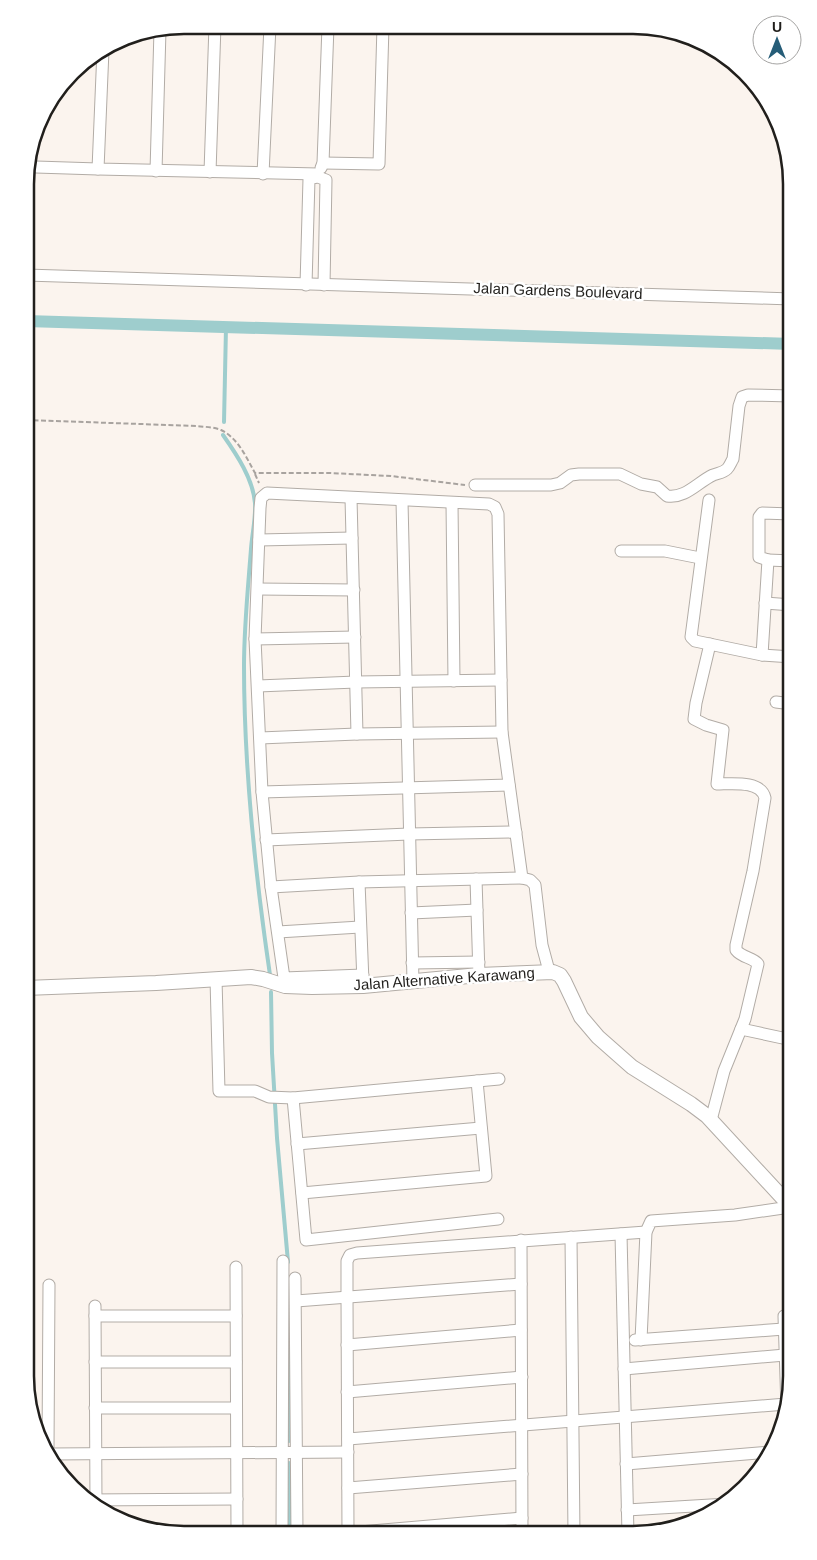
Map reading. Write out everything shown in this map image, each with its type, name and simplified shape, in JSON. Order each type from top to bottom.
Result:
[{"type":"street","points":[[210,172],[215,34]]},
{"type":"street","points":[[263,174],[270,34]]},
{"type":"street","points":[[324,285],[326,180],[320,171],[328,34]]},
{"type":"street","points":[[36,167],[263,174],[320,171],[379,164],[383,34]]},
{"type":"street","points":[[156,171],[160,36]]},
{"type":"street","points":[[98,169],[102,58]]},
{"type":"street","points":[[306,285],[309,179],[320,171]]},
{"type":"street","name":"Jalan Gardens Boulevard","points":[[34,275],[783,299]]},
{"type":"street","points":[[475,485],[551,485],[560,483],[570,475],[620,474],[641,484],[657,487],[667,496],[675,496],[694,488],[729,467],[733,459],[739,406],[742,397],[748,395],[783,396]]},
{"type":"street","points":[[359,882],[363,981],[284,978],[266,840],[255,639],[260,508],[261,498],[265,494],[489,504],[495,507],[498,514],[502,732],[522,878]]},
{"type":"street","points":[[351,498],[357,734]]},
{"type":"street","points":[[402,500],[413,982]]},
{"type":"street","points":[[709,500],[691,638],[695,641],[762,655],[783,656]]},
{"type":"street","points":[[452,502],[454,681]]},
{"type":"street","points":[[783,514],[760,514],[759,556],[768,560],[783,561]]},
{"type":"street","points":[[259,540],[352,538]]},
{"type":"street","points":[[621,551],[665,551],[700,558]]},
{"type":"street","points":[[762,655],[768,560]]},
{"type":"street","points":[[258,589],[354,590]]},
{"type":"street","points":[[765,603],[783,604]]},
{"type":"street","points":[[255,639],[355,637]]},
{"type":"street","points":[[710,644],[694,719],[723,730],[717,784],[753,786],[764,793],[765,798],[753,871],[736,946],[739,954],[754,959],[758,964],[754,986],[741,1029],[724,1070],[711,1120]]},
{"type":"street","points":[[258,686],[356,682],[501,680]]},
{"type":"street","points":[[776,702],[783,703]]},
{"type":"street","points":[[260,738],[357,734],[502,732]]},
{"type":"street","points":[[262,792],[509,784]]},
{"type":"street","points":[[266,840],[516,832]]},
{"type":"street","points":[[271,887],[359,882],[522,878],[530,880],[535,885],[542,946],[549,971]]},
{"type":"street","points":[[412,963],[479,968],[476,879]]},
{"type":"street","points":[[410,913],[477,910]]},
{"type":"street","points":[[278,932],[360,927]]},
{"type":"street","name":"Jalan Alternative Karawang","points":[[34,988],[256,978],[285,986],[312,987],[363,981],[413,982],[479,968],[553,972],[560,976],[581,1017],[598,1037],[632,1067],[691,1104],[711,1120],[783,1198]]},
{"type":"street","points":[[216,979],[218,1091],[255,1091],[274,1098],[293,1098],[499,1079]]},
{"type":"street","points":[[741,1029],[783,1038]]},
{"type":"street","points":[[302,1193],[486,1176],[477,1081]]},
{"type":"street","points":[[293,1098],[306,1240],[498,1219]]},
{"type":"street","points":[[297,1144],[482,1128]]},
{"type":"street","points":[[641,1340],[646,1232],[649,1223],[654,1219],[735,1215],[783,1208]]},
{"type":"street","points":[[348,1526],[347,1262],[353,1253],[646,1232]]},
{"type":"street","points":[[621,1234],[628,1526]]},
{"type":"street","points":[[571,1237],[574,1526]]},
{"type":"street","points":[[521,1240],[522,1526]]},
{"type":"street","points":[[282,1526],[283,1261]]},
{"type":"street","points":[[236,1267],[237,1526]]},
{"type":"street","points":[[295,1278],[298,1526]]},
{"type":"street","points":[[296,1300],[521,1284]]},
{"type":"street","points":[[48,1441],[49,1285]]},
{"type":"street","points":[[92,1495],[95,1453],[95,1311],[236,1316]]},
{"type":"street","points":[[624,1341],[783,1328]]},
{"type":"street","points":[[347,1346],[521,1330]]},
{"type":"street","points":[[624,1369],[783,1354]]},
{"type":"street","points":[[95,1362],[236,1362]]},
{"type":"street","points":[[348,1392],[522,1377]]},
{"type":"street","points":[[348,1439],[780,1406]]},
{"type":"street","points":[[95,1408],[236,1408]]},
{"type":"street","points":[[55,1454],[348,1452]]},
{"type":"street","points":[[626,1464],[762,1453]]},
{"type":"street","points":[[348,1488],[522,1474]]},
{"type":"street","points":[[102,1502],[237,1499]]},
{"type":"street","points":[[627,1510],[709,1505]]},
{"type":"street","points":[[429,1526],[522,1518]]},
{"type":"path","points":[[34,420],[197,426],[220,429],[232,436],[255,473],[330,473],[391,476],[475,485]]},
{"type":"waterway","points":[[34,321],[783,344]]},
{"type":"waterway","points":[[224,422],[226,327]]},
{"type":"waterway","points":[[223,435],[248,476],[255,503],[245,622],[246,743],[251,821],[270,975]]},
{"type":"waterway","points":[[271,992],[272,1053],[277,1138],[288,1262]]},
{"type":"waterway","points":[[288,1339],[289,1441]]},
{"type":"waterway","points":[[289,1463],[289,1526]]}]
